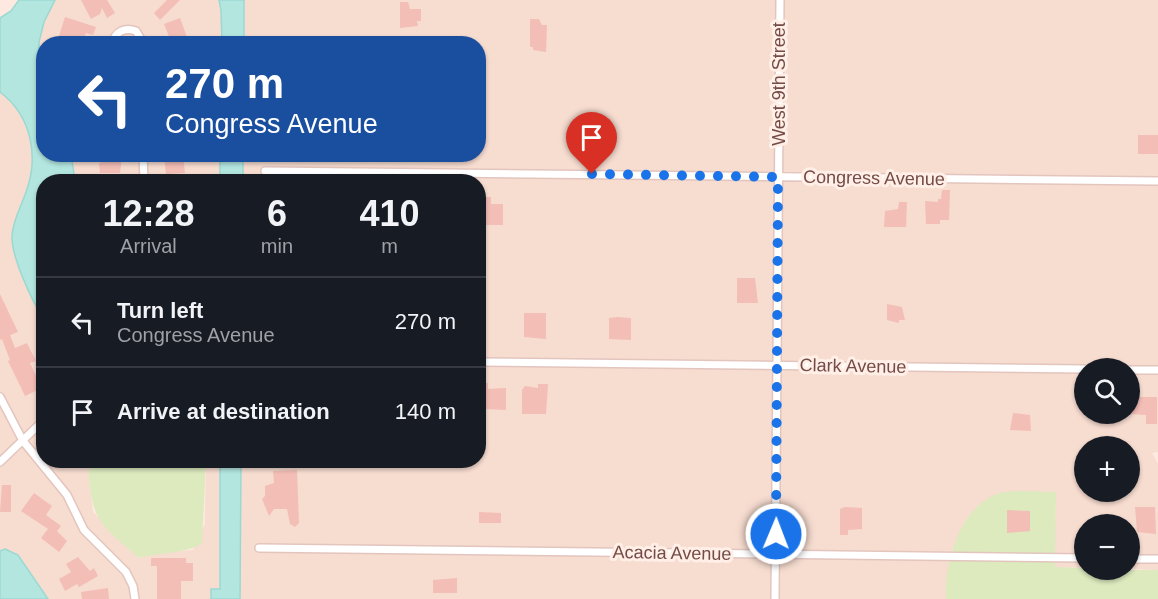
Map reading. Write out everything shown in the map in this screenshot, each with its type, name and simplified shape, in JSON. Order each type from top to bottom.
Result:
[{"type":"street","name":"West 9th Street","points":[[776,599],[780,0]]},
{"type":"street","points":[[116,36],[118,32],[125,29],[136,31],[139,36]]},
{"type":"street","name":"Congress Avenue","points":[[265,171],[1158,181]]},
{"type":"street","name":"Clark Avenue","points":[[486,362],[1074,369]]},
{"type":"street","points":[[1140,370],[1158,370]]},
{"type":"street","points":[[0,397],[23,441],[36,457]]},
{"type":"street","points":[[0,462],[36,428]]},
{"type":"street","points":[[45,468],[67,495],[92,540],[126,572],[133,586],[135,599]]},
{"type":"street","name":"Acacia Avenue","points":[[259,548],[1074,558]]},
{"type":"street","points":[[1140,559],[1158,559]]},
{"type":"shaded area","points":[[55,0],[219,0],[222,36],[40,36],[44,22]]},
{"type":"shaded area","points":[[244,0],[1158,0],[1158,452],[1152,453],[1158,464],[1158,570],[1140,569],[1140,514],[1074,514],[1074,568],[1054,567],[1056,492],[1000,493],[981,505],[969,517],[950,554],[946,599],[240,599],[241,468],[486,468],[486,174],[243,174],[243,162],[486,162],[486,36],[244,36]]},
{"type":"shaded area","points":[[0,92],[21,114],[32,144],[33,165],[26,193],[18,210],[12,240],[36,306],[36,468],[91,468],[88,471],[93,512],[139,558],[159,552],[193,550],[205,524],[206,468],[220,468],[220,590],[211,590],[211,599],[48,599],[18,555],[5,549],[0,551]]},
{"type":"shaded area","points":[[72,162],[220,162],[220,174],[75,174]]},
{"type":"green space","points":[[91,468],[206,468],[202,543],[182,551],[139,558],[101,522],[93,503],[88,471]]},
{"type":"green space","points":[[1056,492],[1055,567],[1074,568],[1074,580],[1140,580],[1140,570],[1158,570],[1158,599],[946,599],[948,569],[957,537],[965,522],[986,500],[1000,493]]},
{"type":"water","points":[[19,0],[55,0],[44,22],[40,36],[36,36],[36,162],[72,162],[74,174],[36,174],[36,306],[15,255],[12,236],[30,179],[32,151],[26,125],[11,102],[0,92],[0,18],[11,11]]},
{"type":"water","points":[[219,0],[244,0],[244,36],[222,36]]},
{"type":"water","points":[[220,162],[243,162],[243,174],[220,174]]},
{"type":"water","points":[[220,468],[241,468],[240,599],[211,599],[211,589],[220,589]]},
{"type":"water","points":[[5,549],[18,555],[48,599],[0,599],[0,551]]},
{"type":"building","points":[[81,0],[107,0],[115,13],[107,18],[102,8],[100,14],[91,19]]},
{"type":"building","points":[[167,0],[180,0],[160,20],[154,13]]},
{"type":"building","points":[[400,2],[408,2],[410,9],[421,9],[421,21],[417,21],[418,26],[400,28]]},
{"type":"building","points":[[65,17],[96,27],[93,35],[86,33],[85,36],[59,36]]},
{"type":"building","points":[[180,18],[187,36],[169,36],[164,24]]},
{"type":"building","points":[[530,19],[539,19],[542,25],[547,25],[546,52],[533,50],[533,47],[530,47]]},
{"type":"building","points":[[1138,135],[1158,135],[1158,154],[1138,154]]},
{"type":"building","points":[[121,162],[120,173],[100,173],[99,163]]},
{"type":"building","points":[[165,162],[184,162],[185,173],[166,174]]},
{"type":"building","points":[[942,190],[950,190],[949,220],[940,220],[940,224],[926,224],[925,201],[938,202],[938,199],[941,199]]},
{"type":"building","points":[[486,197],[491,197],[491,204],[503,204],[503,225],[486,225]]},
{"type":"building","points":[[899,202],[907,202],[906,227],[884,227],[885,211],[898,209]]},
{"type":"building","points":[[737,278],[755,278],[758,303],[737,303]]},
{"type":"building","points":[[0,294],[18,332],[10,335],[15,348],[27,343],[36,361],[30,363],[36,376],[36,391],[25,396],[8,361],[10,360],[2,339],[0,340]]},
{"type":"building","points":[[887,304],[902,307],[905,320],[899,320],[899,323],[887,320]]},
{"type":"building","points":[[524,313],[546,313],[546,339],[524,337]]},
{"type":"building","points":[[609,318],[631,318],[631,340],[609,339]]},
{"type":"building","points":[[486,383],[488,383],[488,389],[506,388],[506,410],[486,409]]},
{"type":"building","points":[[538,384],[548,384],[546,414],[522,414],[522,390],[525,386],[538,388]]},
{"type":"building","points":[[1140,397],[1157,397],[1157,424],[1146,424],[1146,415],[1140,415]]},
{"type":"building","points":[[1013,413],[1030,415],[1031,431],[1010,430]]},
{"type":"building","points":[[297,470],[299,523],[295,527],[290,524],[287,509],[274,509],[269,516],[262,499],[265,496],[265,486],[274,483],[273,471]]},
{"type":"building","points":[[2,485],[11,485],[11,512],[0,512]]},
{"type":"building","points":[[34,493],[52,506],[46,515],[61,526],[57,531],[67,541],[59,552],[41,538],[48,529],[21,511]]},
{"type":"building","points":[[1135,507],[1155,507],[1156,534],[1140,532],[1140,514],[1136,514]]},
{"type":"building","points":[[862,508],[862,529],[848,530],[848,535],[840,535],[840,509]]},
{"type":"building","points":[[1007,510],[1030,511],[1030,531],[1007,533]]},
{"type":"building","points":[[479,512],[501,513],[501,523],[479,523]]},
{"type":"building","points":[[78,557],[90,571],[94,568],[98,576],[79,587],[77,584],[65,591],[59,579],[71,572],[66,564]]},
{"type":"building","points":[[151,558],[186,558],[186,563],[193,563],[193,581],[181,581],[181,599],[157,599],[157,566],[151,566]]},
{"type":"building","points":[[457,578],[457,593],[433,593],[433,580]]},
{"type":"building","points":[[108,588],[109,599],[82,599],[81,592]]},
{"type":"route","points":[[592,174],[778,177],[776,534]]}]
